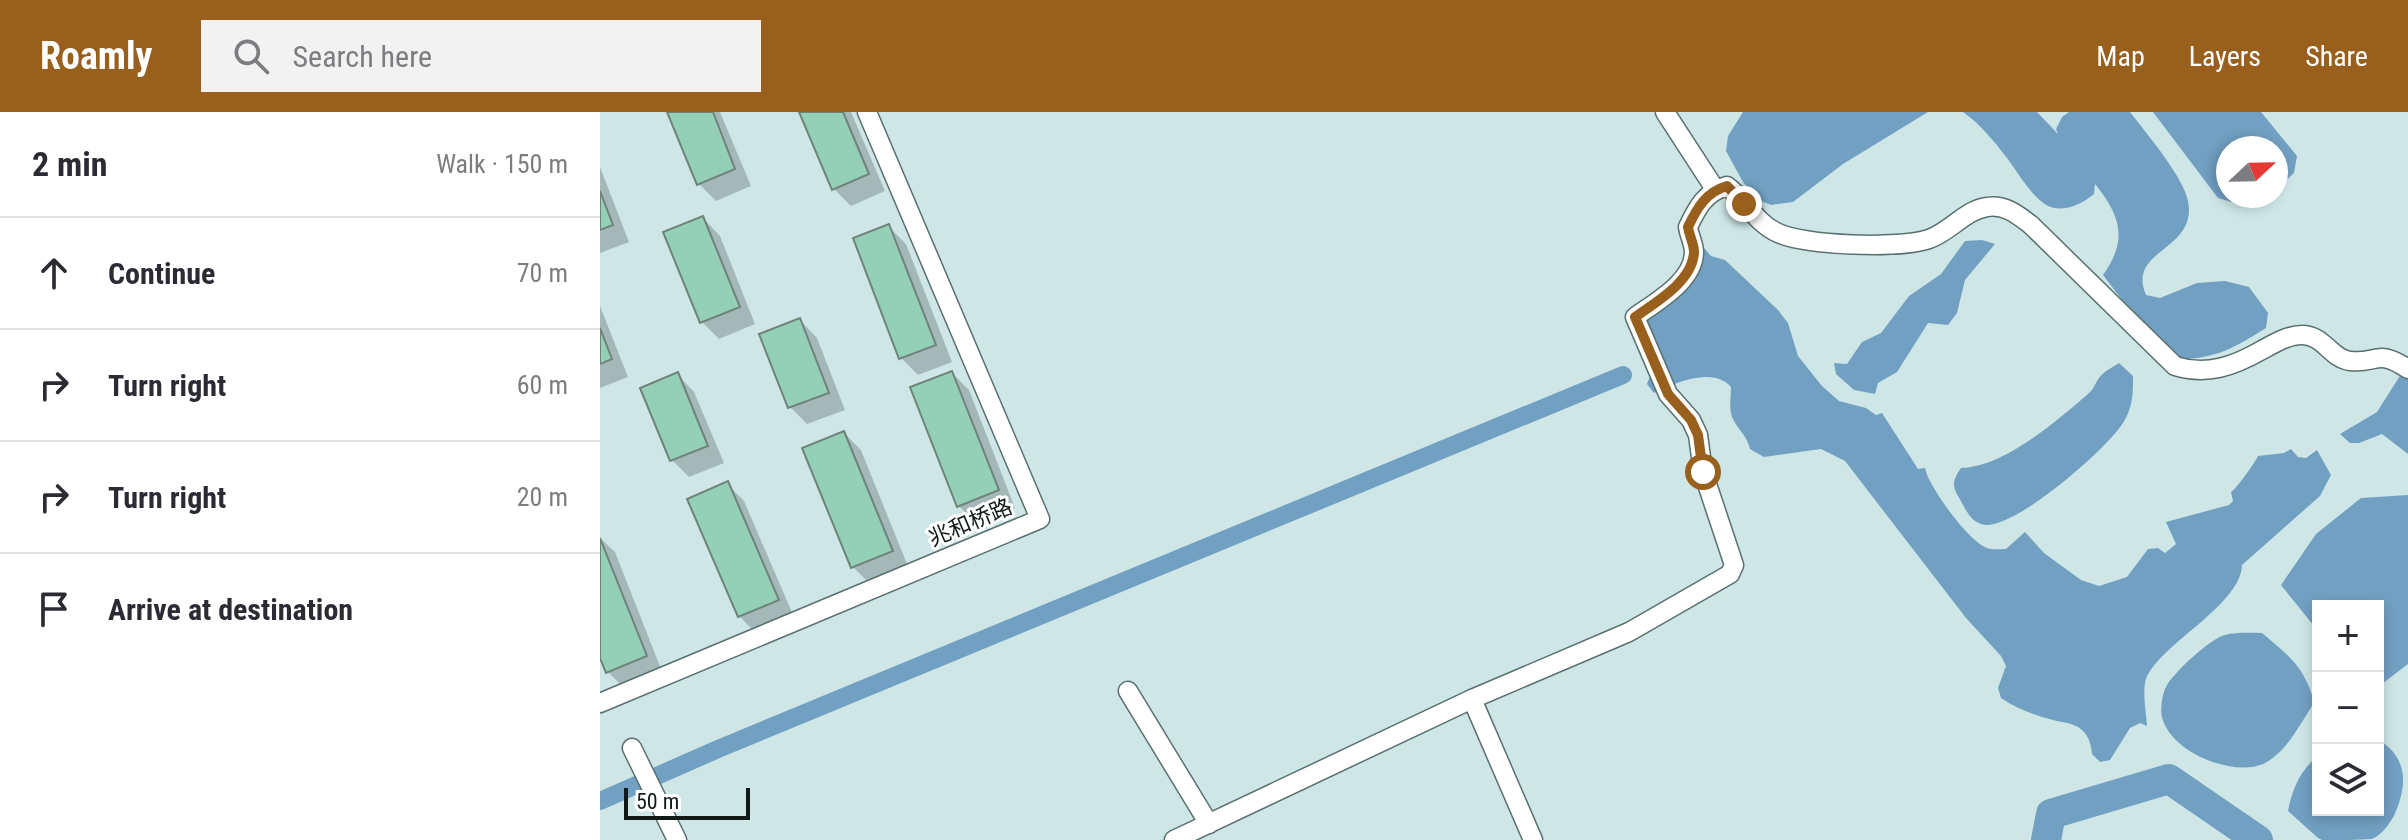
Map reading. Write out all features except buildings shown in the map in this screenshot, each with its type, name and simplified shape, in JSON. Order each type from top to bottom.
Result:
[{"type":"street","name":"兆和桥路","points":[[600,703],[1040,519],[867,112]]},
{"type":"street","points":[[1665,112],[1715,189]]},
{"type":"street","points":[[1174,840],[1472,699],[1629,632],[1730,574],[1734,565],[1707,484],[1698,435],[1691,420],[1668,394],[1635,317],[1665,296],[1686,274],[1694,250],[1688,227],[1697,209],[1715,189],[1727,186],[1760,221],[1776,232],[1834,243],[1926,241],[1986,207],[1999,206],[2013,211],[2175,366],[2190,371],[2237,364],[2285,338],[2304,335],[2322,341],[2342,359],[2352,361],[2385,357],[2408,369]]},
{"type":"street","points":[[1128,691],[1209,824]]},
{"type":"street","points":[[1472,699],[1533,840]]},
{"type":"street","points":[[632,748],[677,840]]},
{"type":"water","points":[[1743,112],[1928,112],[1843,164],[1793,202],[1771,205],[1759,200],[1743,182],[1726,151],[1728,136]]},
{"type":"water","points":[[1963,112],[2037,112],[2058,134],[2056,129],[2062,117],[2069,112],[2130,112],[2172,167],[2188,201],[2188,218],[2183,230],[2146,268],[2142,280],[2146,295],[2160,298],[2197,283],[2225,281],[2249,287],[2268,313],[2266,328],[2220,353],[2168,360],[2103,275],[2116,251],[2118,228],[2111,207],[2095,184],[2094,194],[2078,204],[2066,208],[2048,206],[2031,191],[1986,133]]},
{"type":"water","points":[[2153,112],[2261,112],[2281,136],[2216,136],[2216,195]]},
{"type":"water","points":[[2288,145],[2297,156],[2294,173],[2288,179]]},
{"type":"water","points":[[1982,240],[1995,244],[1965,280],[1957,313],[1948,325],[1928,323],[1897,372],[1878,383],[1875,394],[1854,390],[1836,374],[1834,363],[1847,364],[1862,342],[1881,333],[1909,296],[1941,274],[1965,241]]},
{"type":"water","points":[[1704,248],[1711,256],[1725,260],[1778,310],[1788,323],[1798,356],[1822,386],[1839,401],[1866,408],[1876,415],[1882,413],[1918,469],[1925,468],[1933,487],[1950,512],[1970,536],[1987,548],[2006,549],[2025,532],[2044,553],[2081,580],[2099,586],[2127,577],[2148,549],[2158,548],[2165,553],[2176,544],[2166,522],[2229,505],[2233,501],[2231,492],[2258,456],[2284,453],[2291,449],[2298,457],[2306,458],[2317,450],[2331,475],[2320,496],[2242,565],[2238,581],[2213,612],[2151,670],[2144,688],[2147,726],[2140,723],[2130,728],[2110,760],[2100,762],[2092,754],[2087,735],[2078,727],[2033,714],[2001,698],[1998,688],[2006,666],[2001,656],[1966,618],[1845,461],[1821,449],[1764,457],[1750,449],[1732,417],[1731,387],[1723,381],[1694,378],[1654,393],[1647,384],[1656,360],[1646,320],[1666,302],[1685,258]]},
{"type":"water","points":[[2119,363],[2133,376],[2132,395],[2131,406],[2114,435],[2057,487],[2013,516],[1995,524],[1981,524],[1973,519],[1954,485],[1961,468],[1995,460],[2029,441],[2091,391],[2106,371]]},
{"type":"water","points":[[2408,363],[2408,454],[2382,434],[2359,443],[2350,443],[2340,434],[2377,412]]},
{"type":"water","points":[[2408,495],[2408,664],[2384,682],[2384,600],[2312,600],[2312,624],[2281,585],[2316,534],[2361,498]]},
{"type":"water","points":[[2234,633],[2262,633],[2301,671],[2312,695],[2312,706],[2286,745],[2263,764],[2250,767],[2220,764],[2189,751],[2167,730],[2161,711],[2163,694],[2176,674],[2211,642]]},
{"type":"water","points":[[2384,743],[2400,763],[2402,793],[2394,816],[2372,839],[2322,840],[2288,811],[2302,774],[2312,762],[2312,816],[2384,816]]},
{"type":"waterway","points":[[600,801],[718,749],[1623,375]]},
{"type":"waterway","points":[[2046,840],[2051,814],[2169,779],[2258,840]]},
{"type":"route","points":[[1703,472],[1698,435],[1691,420],[1668,394],[1635,317],[1665,296],[1686,274],[1694,250],[1688,227],[1706,197],[1715,189],[1727,186],[1744,204]]}]
